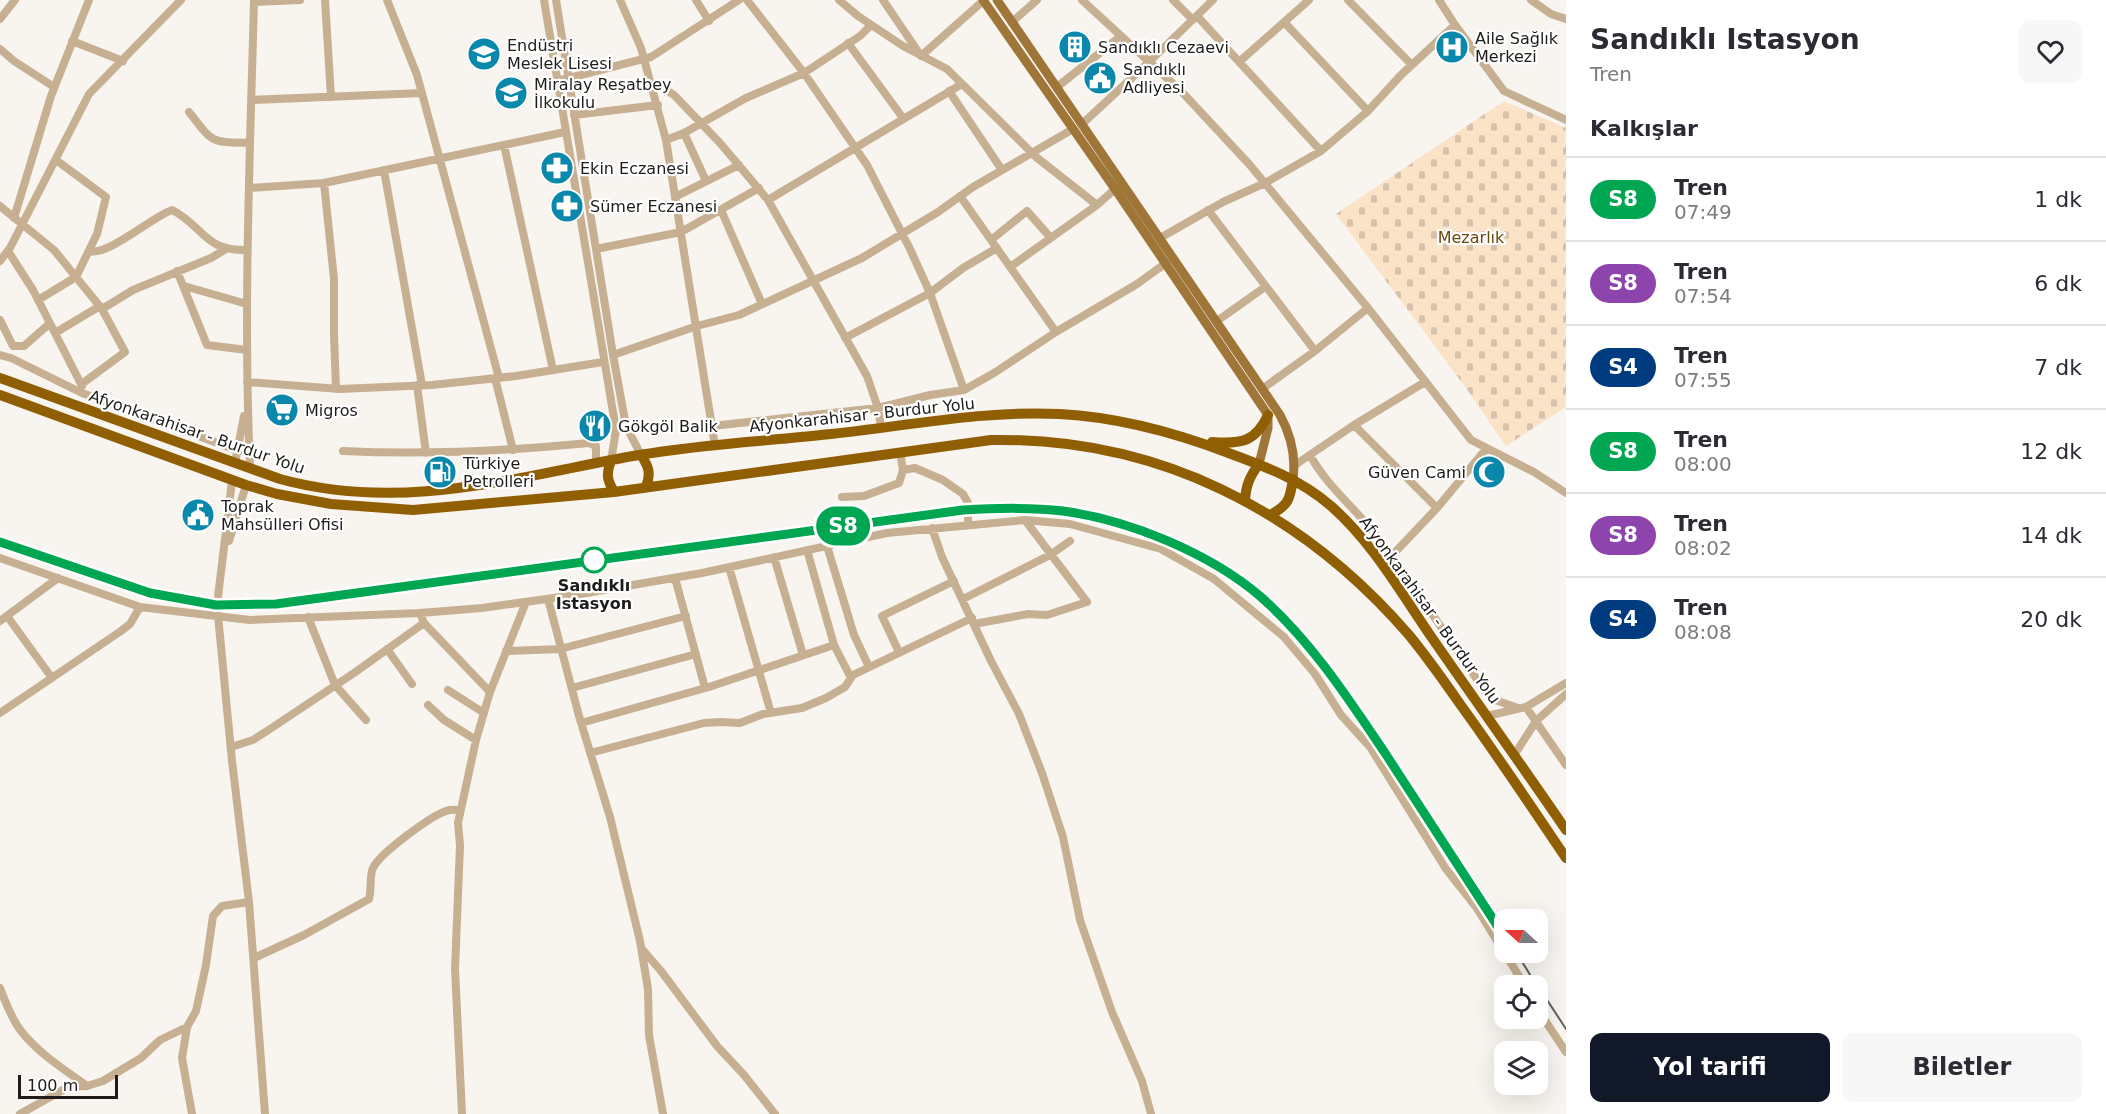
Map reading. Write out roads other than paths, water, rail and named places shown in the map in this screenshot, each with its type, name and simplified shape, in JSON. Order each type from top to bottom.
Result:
[{"type":"highway","name":"Afyonkarahisar - Burdur Yolu","points":[[0,378],[286,480],[328,490],[392,493],[456,489],[641,455],[981,417],[1059,414],[1093,417],[1155,428],[1197,441],[1293,479],[1312,491],[1348,522],[1387,561],[1487,716],[1566,830]]},
{"type":"highway","name":"Afyonkarahisar - Burdur Yolu","points":[[0,395],[246,485],[331,504],[413,510],[614,492],[991,440],[1070,444],[1106,450],[1156,464],[1245,500],[1270,515],[1334,560],[1380,604],[1409,636],[1491,747],[1566,858]]},
{"type":"highway","points":[[1197,441],[1233,444],[1246,441],[1256,435],[1268,416]]},
{"type":"highway","points":[[641,455],[649,466],[650,476],[646,487]]},
{"type":"highway","points":[[611,461],[607,472],[608,482],[614,492]]},
{"type":"highway","points":[[232,480],[235,463]]},
{"type":"highway","points":[[1245,500],[1245,488],[1259,464]]},
{"type":"highway","points":[[246,485],[250,468]]},
{"type":"highway","points":[[1270,515],[1283,508],[1291,494],[1293,479]]},
{"type":"main road","points":[[983,0],[1160,238],[1286,426],[1295,465],[1293,479]]},
{"type":"main road","points":[[997,0],[1057,87],[1077,126],[1115,189],[1268,416],[1268,428],[1259,464]]},
{"type":"street","points":[[0,19],[15,0]]},
{"type":"street","points":[[14,218],[54,87],[88,0]]},
{"type":"street","points":[[0,261],[23,225],[89,94],[181,0]]},
{"type":"street","points":[[250,468],[247,397],[247,250],[254,1],[300,0]]},
{"type":"street","points":[[324,0],[331,97]]},
{"type":"street","points":[[387,0],[417,75],[462,237],[513,450]]},
{"type":"street","points":[[544,0],[616,430],[611,461]]},
{"type":"street","points":[[556,0],[626,426],[641,455]]},
{"type":"street","points":[[620,0],[641,48],[666,140],[715,446]]},
{"type":"street","points":[[696,0],[709,21]]},
{"type":"street","points":[[557,81],[651,57],[739,0]]},
{"type":"street","points":[[747,0],[804,73],[867,165],[930,293],[964,390]]},
{"type":"street","points":[[839,0],[871,25],[947,69],[1031,152],[1097,205]]},
{"type":"street","points":[[921,56],[983,0]]},
{"type":"street","points":[[1012,22],[1036,0]]},
{"type":"street","points":[[1082,0],[1182,92],[1265,183],[1368,308],[1471,440],[1534,472],[1566,493]]},
{"type":"street","points":[[1173,0],[1195,18],[1239,62],[1321,151]]},
{"type":"street","points":[[613,355],[697,326],[739,315],[862,258],[1031,152],[1077,126],[1149,62],[1213,0]]},
{"type":"street","points":[[1239,62],[1309,0]]},
{"type":"street","points":[[1348,0],[1412,65]]},
{"type":"street","points":[[1439,0],[1504,90],[1566,120]]},
{"type":"street","points":[[1532,0],[1551,14],[1566,19]]},
{"type":"street","points":[[886,1],[921,56]]},
{"type":"street","points":[[1284,22],[1368,111]]},
{"type":"street","points":[[666,140],[684,134],[746,98],[804,73],[871,25]]},
{"type":"street","points":[[1160,238],[1208,210],[1265,183],[1321,151],[1368,111],[1455,25]]},
{"type":"street","points":[[1057,87],[1120,36]]},
{"type":"street","points":[[72,41],[123,61]]},
{"type":"street","points":[[848,43],[903,118]]},
{"type":"street","points":[[0,49],[54,87]]},
{"type":"street","points":[[768,200],[962,84]]},
{"type":"street","points":[[653,87],[660,86],[668,90],[739,165],[768,200],[867,376],[878,408],[881,428]]},
{"type":"street","points":[[949,91],[1002,170]]},
{"type":"street","points":[[251,100],[422,93]]},
{"type":"street","points":[[574,116],[658,105]]},
{"type":"street","points":[[189,112],[210,138],[217,142],[250,143]]},
{"type":"street","points":[[249,188],[324,183],[566,132]]},
{"type":"street","points":[[684,134],[706,181]]},
{"type":"street","points":[[504,145],[553,370]]},
{"type":"street","points":[[38,300],[76,277],[97,234],[106,197],[56,160]]},
{"type":"street","points":[[675,197],[739,165]]},
{"type":"street","points":[[384,170],[419,385],[426,453]]},
{"type":"street","points":[[324,183],[334,279],[336,388]]},
{"type":"street","points":[[596,249],[681,232],[759,188]]},
{"type":"street","points":[[1010,267],[1097,205],[1115,189]]},
{"type":"street","points":[[960,196],[1056,332]]},
{"type":"street","points":[[0,206],[54,250],[101,307],[125,352],[82,383]]},
{"type":"street","points":[[90,251],[98,252],[109,247],[172,210],[210,241],[226,249],[247,250]]},
{"type":"street","points":[[720,210],[762,304]]},
{"type":"street","points":[[1208,210],[1316,351]]},
{"type":"street","points":[[991,240],[1027,211],[1050,237]]},
{"type":"street","points":[[845,338],[930,293],[963,268],[997,248]]},
{"type":"street","points":[[55,333],[133,290],[212,258],[226,249]]},
{"type":"street","points":[[8,251],[38,300],[82,383],[82,393]]},
{"type":"street","points":[[712,426],[878,408],[930,395],[964,390],[994,374],[1056,332],[1137,284],[1166,263]]},
{"type":"street","points":[[177,271],[207,345],[247,350]]},
{"type":"street","points":[[184,286],[247,304]]},
{"type":"street","points":[[1217,321],[1265,287]]},
{"type":"street","points":[[1262,389],[1316,351],[1368,308]]},
{"type":"street","points":[[0,320],[13,346],[24,346],[49,324]]},
{"type":"street","points":[[0,355],[11,358],[82,393],[239,451]]},
{"type":"street","points":[[247,382],[336,388],[419,385],[497,378],[603,362]]},
{"type":"street","points":[[1295,465],[1354,424],[1425,382]]},
{"type":"street","points":[[235,463],[247,397]]},
{"type":"street","points":[[1354,424],[1437,508]]},
{"type":"street","points":[[343,451],[426,453],[513,450],[590,443],[596,446],[597,464]]},
{"type":"street","points":[[1387,561],[1437,508],[1486,449]]},
{"type":"street","points":[[842,497],[864,496],[899,483],[903,470],[900,453]]},
{"type":"street","points":[[1310,455],[1322,476],[1362,519],[1387,561],[1485,691],[1495,700],[1522,707],[1536,721],[1566,765]]},
{"type":"street","points":[[903,470],[915,468],[943,480],[963,494],[968,503],[968,524]]},
{"type":"street","points":[[232,480],[216,605],[249,902],[265,1114]]},
{"type":"street","points":[[223,559],[246,485]]},
{"type":"street","points":[[590,753],[704,723],[740,723],[771,713],[802,708],[845,687],[853,675],[899,652],[973,621],[1028,614],[1047,615],[1087,602],[1025,520]]},
{"type":"street","points":[[0,558],[140,607],[250,620],[420,613],[526,602],[675,578],[887,533],[1025,520],[1070,524],[1161,549],[1214,579],[1284,637],[1316,674],[1341,715],[1370,747],[1446,869],[1476,907],[1518,975]]},
{"type":"street","points":[[932,528],[954,581],[1019,714],[1042,773],[1063,837],[1080,920],[1112,1012],[1142,1081],[1151,1114]]},
{"type":"street","points":[[963,599],[1050,555],[1070,542]]},
{"type":"street","points":[[826,546],[854,635],[869,667]]},
{"type":"street","points":[[807,550],[834,645],[851,678]]},
{"type":"street","points":[[774,557],[803,655]]},
{"type":"street","points":[[729,567],[757,671],[771,713]]},
{"type":"street","points":[[0,621],[58,578]]},
{"type":"street","points":[[675,578],[705,688]]},
{"type":"street","points":[[899,652],[882,616],[954,581]]},
{"type":"street","points":[[548,599],[560,649],[621,860],[641,948],[648,989],[649,1035],[663,1114]]},
{"type":"street","points":[[462,1114],[455,969],[460,845],[458,823],[476,740],[490,692],[526,602]]},
{"type":"street","points":[[0,713],[130,624],[140,607]]},
{"type":"street","points":[[420,613],[424,623],[490,692]]},
{"type":"street","points":[[7,616],[52,678]]},
{"type":"street","points":[[506,651],[560,649],[686,616]]},
{"type":"street","points":[[308,617],[335,685],[366,720]]},
{"type":"street","points":[[231,747],[253,740],[424,623]]},
{"type":"street","points":[[581,723],[705,688],[834,645]]},
{"type":"street","points":[[387,649],[412,684]]},
{"type":"street","points":[[572,688],[696,654]]},
{"type":"street","points":[[1487,716],[1522,707],[1566,683]]},
{"type":"street","points":[[448,690],[484,713]]},
{"type":"street","points":[[1515,754],[1536,721],[1566,694]]},
{"type":"street","points":[[428,705],[444,720],[476,740]]},
{"type":"street","points":[[254,958],[304,936],[369,899],[372,871],[381,858],[429,821],[446,811],[460,810]]},
{"type":"street","points":[[192,1114],[182,1058],[187,1026],[196,1011],[213,916],[222,906],[249,902]]},
{"type":"street","points":[[641,948],[717,1046],[775,1114]]},
{"type":"street","points":[[0,988],[9,1011],[22,1032],[43,1053],[87,1086]]},
{"type":"street","points":[[1548,1025],[1566,1052]]},
{"type":"street","points":[[20,1114],[68,1087],[87,1086],[103,1081],[141,1058],[160,1040],[187,1026]]},
{"type":"railway","points":[[0,542],[150,593],[217,605],[276,604],[963,510],[1038,509],[1115,522],[1168,541],[1218,566],[1241,581],[1280,615],[1314,653],[1344,694],[1494,920]]},
{"type":"railway","points":[[1523,963],[1530,975]]},
{"type":"railway","points":[[1548,1001],[1566,1029]]},
{"type":"train","name":"S8","points":[[0,542],[150,593],[216,605],[276,604],[963,510],[1016,508],[1063,512],[1110,522],[1155,536],[1233,577],[1261,598],[1300,638],[1336,680],[1494,921]]},
{"type":"place","name":"Sandıklı Cezaevi","points":[[1075,47]]},
{"type":"place","name":"Aile Sağlık Merkezi","points":[[1452,47]]},
{"type":"place","name":"Endüstri Meslek Lisesi","points":[[484,54]]},
{"type":"place","name":"Sandıklı Adliyesi","points":[[1100,78]]},
{"type":"place","name":"Miralay Reşatbey İlkokulu","points":[[511,93]]},
{"type":"place","name":"Ekin Eczanesi","points":[[557,168]]},
{"type":"place","name":"Sümer Eczanesi","points":[[567,206]]},
{"type":"place","name":"Migros","points":[[282,410]]},
{"type":"place","name":"Gökgöl Balik","points":[[595,426]]},
{"type":"place","name":"Türkiye Petrolleri","points":[[440,472]]},
{"type":"place","name":"Güven Cami","points":[[1489,472]]},
{"type":"place","name":"Toprak Mahsülleri Ofisi","points":[[198,515]]},
{"type":"place","name":"Sandıklı Istasyon","points":[[594,560]]},
{"type":"park label","name":"Mezarlık","points":[[1471,237]]}]
